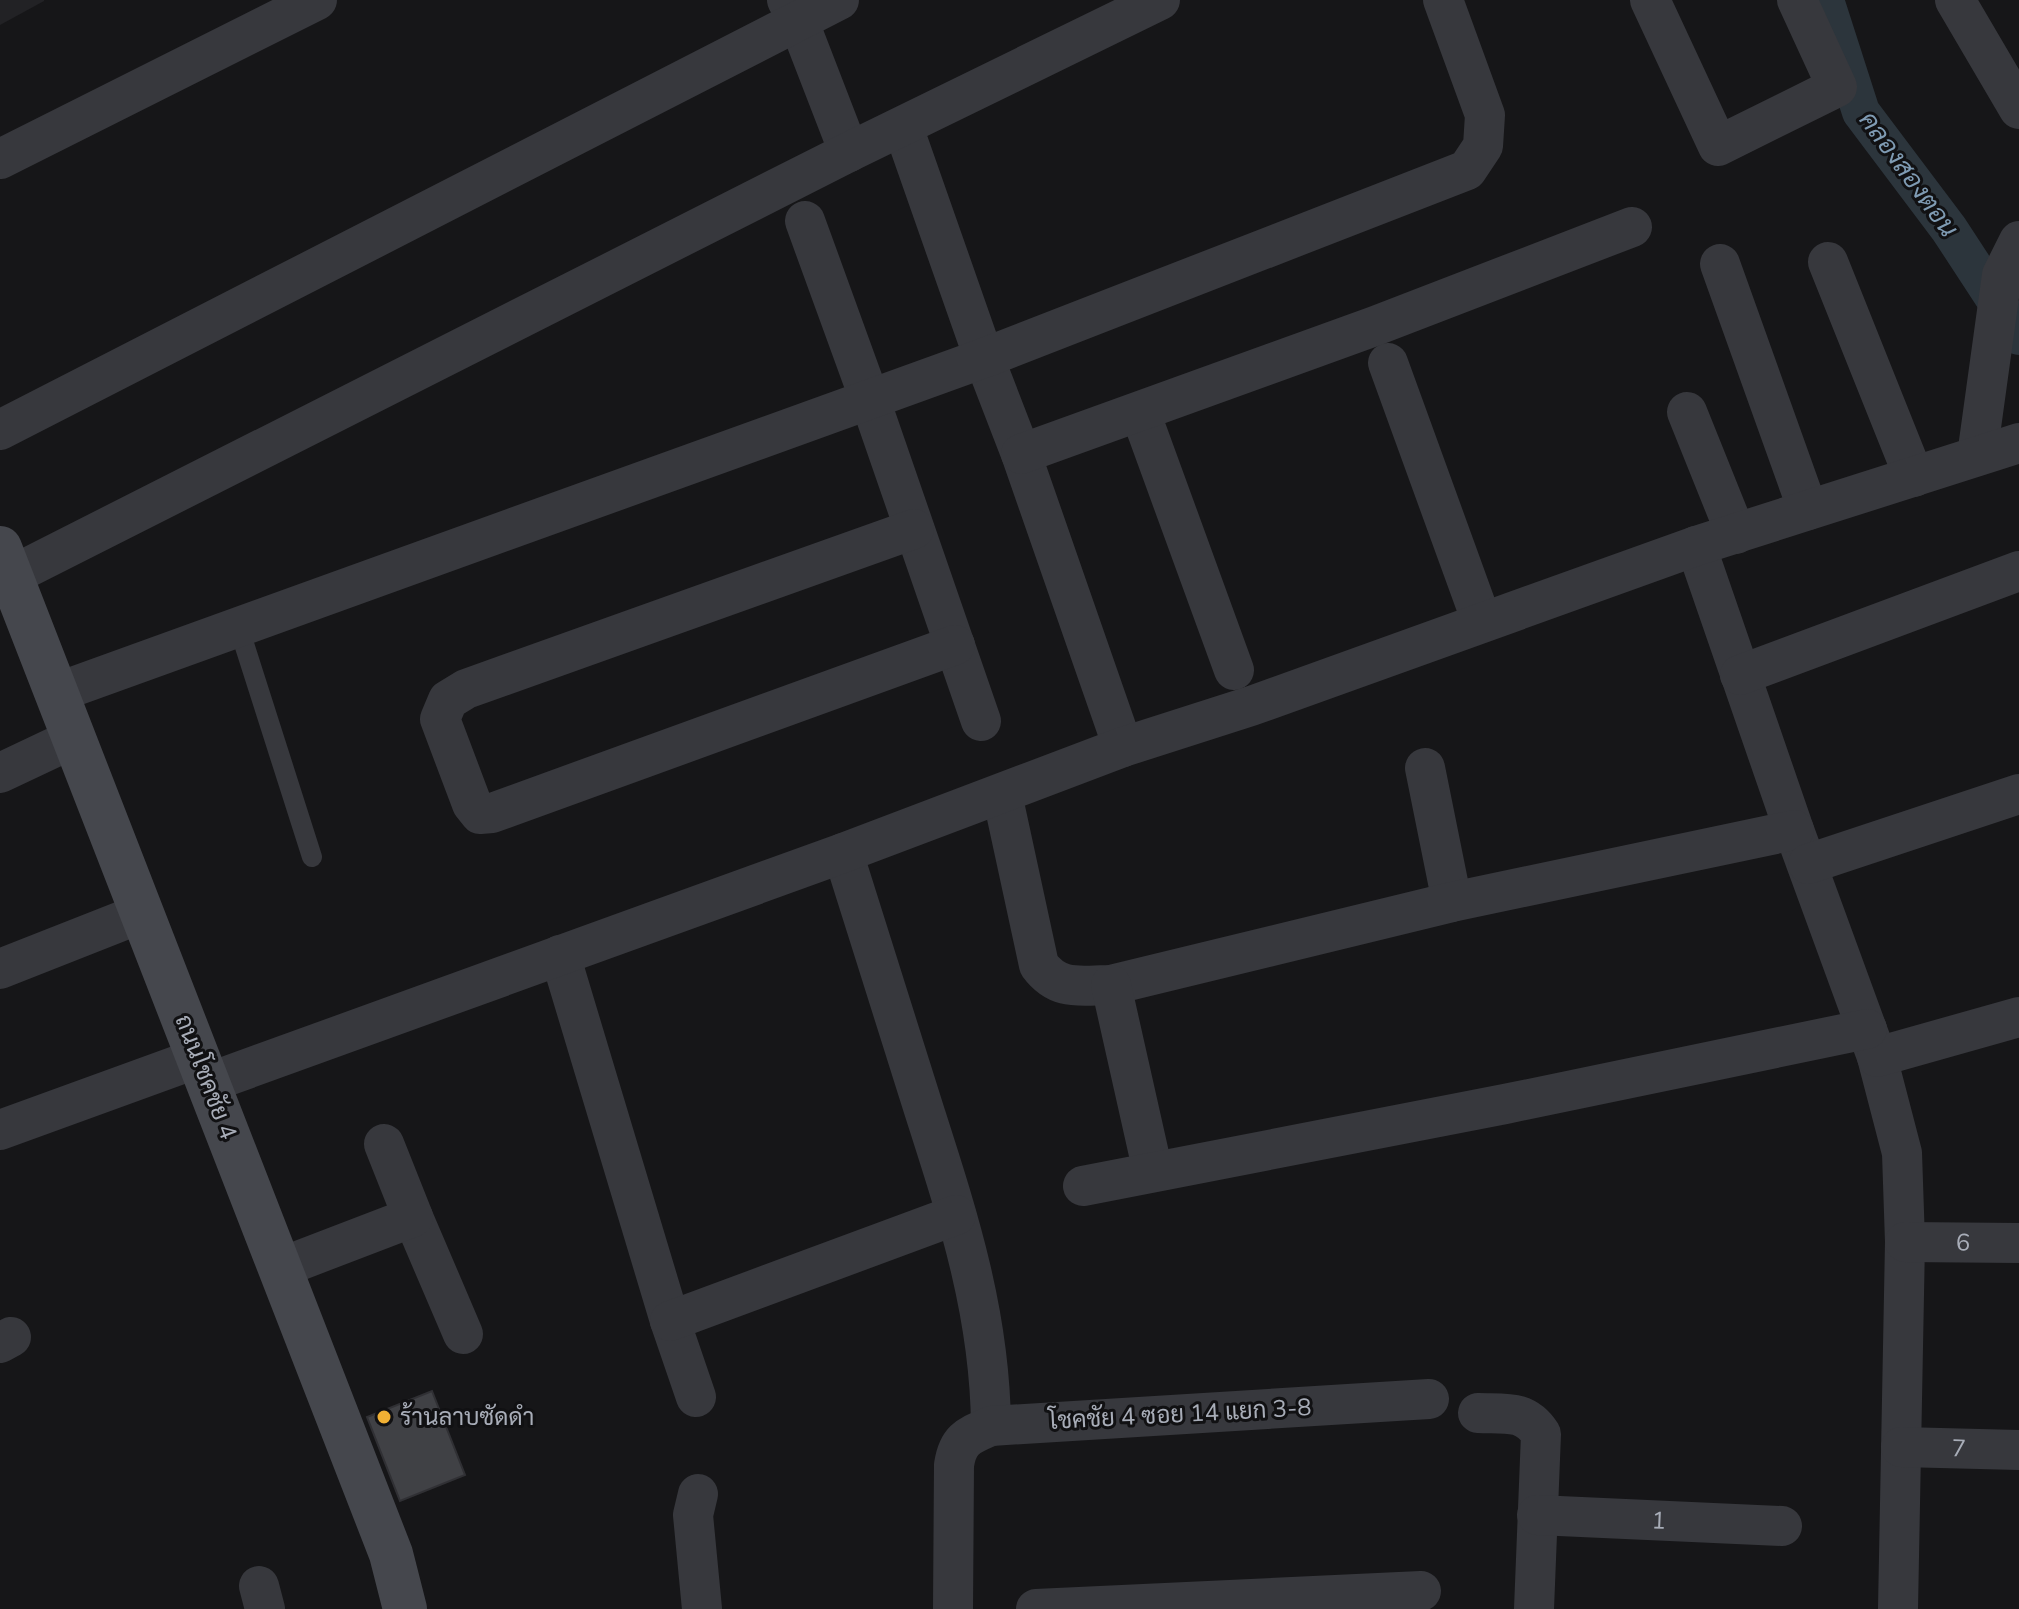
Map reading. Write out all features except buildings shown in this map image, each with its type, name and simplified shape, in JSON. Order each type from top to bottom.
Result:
[{"type":"street","points":[[0,159],[317,0]]},
{"type":"street","points":[[0,430],[793,10],[839,0]]},
{"type":"street","points":[[5,562],[1160,0]]},
{"type":"street","points":[[56,693],[984,358],[1467,170],[1483,146],[1485,115],[1443,0]]},
{"type":"street","points":[[1650,0],[1718,146],[1837,87],[1797,0]]},
{"type":"street","points":[[1955,0],[2019,109]]},
{"type":"street","points":[[793,10],[849,152]]},
{"type":"street","points":[[903,127],[1123,747]]},
{"type":"street","points":[[805,221],[981,721]]},
{"type":"street","points":[[1021,454],[1375,326],[1632,227]]},
{"type":"street","points":[[1977,456],[1994,332],[2011,258]]},
{"type":"street","points":[[1828,262],[1914,477]]},
{"type":"street","points":[[1720,264],[1808,510]]},
{"type":"street","points":[[1388,363],[1482,622]]},
{"type":"street","points":[[1140,412],[1234,670]]},
{"type":"street","points":[[1687,412],[1736,534]]},
{"type":"street","points":[[0,1130],[203,1070],[560,955],[1123,747],[1251,706],[1696,546],[2019,443]]},
{"type":"street","points":[[914,529],[466,689],[448,700],[440,719],[472,804],[480,814],[492,813],[955,645]]},
{"type":"street","points":[[1696,546],[1872,1043],[1902,1153],[1905,1242],[1898,1609]]},
{"type":"street","name":"ถนนโชคชัย 4","points":[[5,562],[391,1554],[405,1609]]},
{"type":"street","points":[[1740,675],[2019,571]]},
{"type":"street","points":[[0,773],[74,738]]},
{"type":"street","points":[[1425,768],[1452,902]]},
{"type":"street","points":[[1002,794],[1039,965],[1047,976],[1061,985],[1111,985],[1452,902],[1801,847],[2019,794]]},
{"type":"street","points":[[843,853],[975,1282],[985,1331],[991,1426]]},
{"type":"street","points":[[0,969],[142,913]]},
{"type":"street","points":[[560,955],[670,1321],[696,1397]]},
{"type":"street","points":[[1111,985],[1153,1172]]},
{"type":"street","points":[[1083,1186],[2019,1017]]},
{"type":"street","points":[[384,1144],[463,1334]]},
{"type":"street","points":[[670,1321],[956,1215]]},
{"type":"street","points":[[280,1268],[413,1217]]},
{"type":"street","name":"6","points":[[1905,1242],[2019,1243]]},
{"type":"street","name":"โชคชัย 4 ซอย 14 แยก 3-8","points":[[953,1609],[954,1465],[957,1447],[969,1435],[991,1426],[1429,1399]]},
{"type":"street","points":[[1478,1413],[1518,1415],[1532,1420],[1541,1434],[1534,1609]]},
{"type":"street","name":"7","points":[[1901,1447],[2019,1450]]},
{"type":"street","points":[[698,1494],[693,1515],[702,1609]]},
{"type":"street","name":"1","points":[[1537,1515],[1782,1526]]},
{"type":"street","points":[[1036,1609],[1421,1591]]},
{"type":"lane","points":[[239,628],[312,857]]},
{"type":"shaded area","points":[[0,0],[44,0],[44,1],[0,25]]},
{"type":"waterway","name":"คลองสองตอน","points":[[1825,0],[1861,112],[1949,229],[2019,336]]},
{"type":"place","name":"ร้านลาบซัดดำ","points":[[384,1417]]}]
